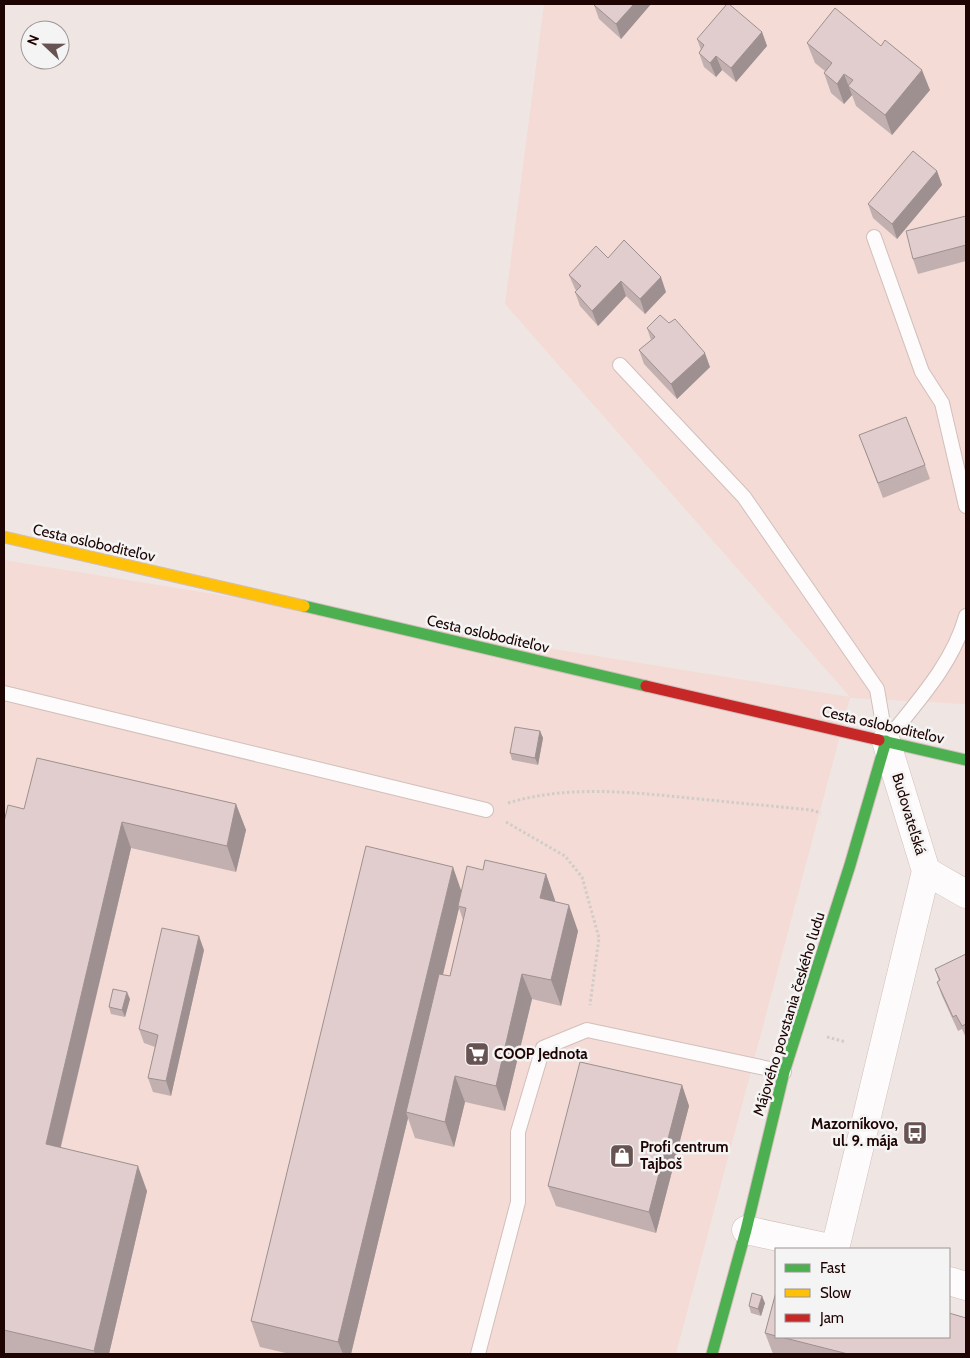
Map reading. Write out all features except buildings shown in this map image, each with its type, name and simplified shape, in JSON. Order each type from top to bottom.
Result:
[{"type":"main road","name":"Cesta osloboditeľov","points":[[4,537],[966,760]]},
{"type":"main road","name":"Májového povstania českého ľudu","points":[[712,1354],[746,1230],[784,1072],[850,865],[886,741]]},
{"type":"street","name":"Budovateľská","points":[[886,741],[926,871],[966,894]]},
{"type":"street","points":[[834,1248],[926,871]]},
{"type":"street","points":[[746,1230],[829,1248]]},
{"type":"street","points":[[950,1281],[966,1286]]},
{"type":"lane","points":[[874,237],[922,372],[942,403],[966,506]]},
{"type":"lane","points":[[620,365],[744,497],[877,689],[886,741]]},
{"type":"lane","points":[[886,741],[935,678],[961,636],[966,616]]},
{"type":"lane","points":[[4,693],[486,810]]},
{"type":"lane","points":[[478,1354],[518,1202],[518,1132],[542,1048],[587,1030],[784,1072]]},
{"type":"path","points":[[486,810],[528,797],[614,790],[811,810],[821,813]]},
{"type":"path","points":[[486,810],[565,856],[582,877],[599,938],[587,1030]]},
{"type":"shaded area","points":[[544,4],[966,4],[966,704],[850,698],[676,1354],[4,1354],[4,560],[850,697],[505,304]]},
{"type":"traffic: fast","points":[[304,606],[646,686]]},
{"type":"traffic: fast","points":[[879,740],[966,760]]},
{"type":"traffic: fast","points":[[712,1354],[746,1230],[784,1072],[850,865],[886,741]]},
{"type":"traffic: slow","points":[[4,537],[304,606]]},
{"type":"traffic: jam","points":[[646,686],[879,740]]},
{"type":"place","name":"COOP Jednota","points":[[477,1054]]},
{"type":"place","name":"Mazorníkovo, ul. 9. mája","points":[[915,1133]]},
{"type":"place","name":"Profi centrum Tajboš","points":[[622,1156]]}]
